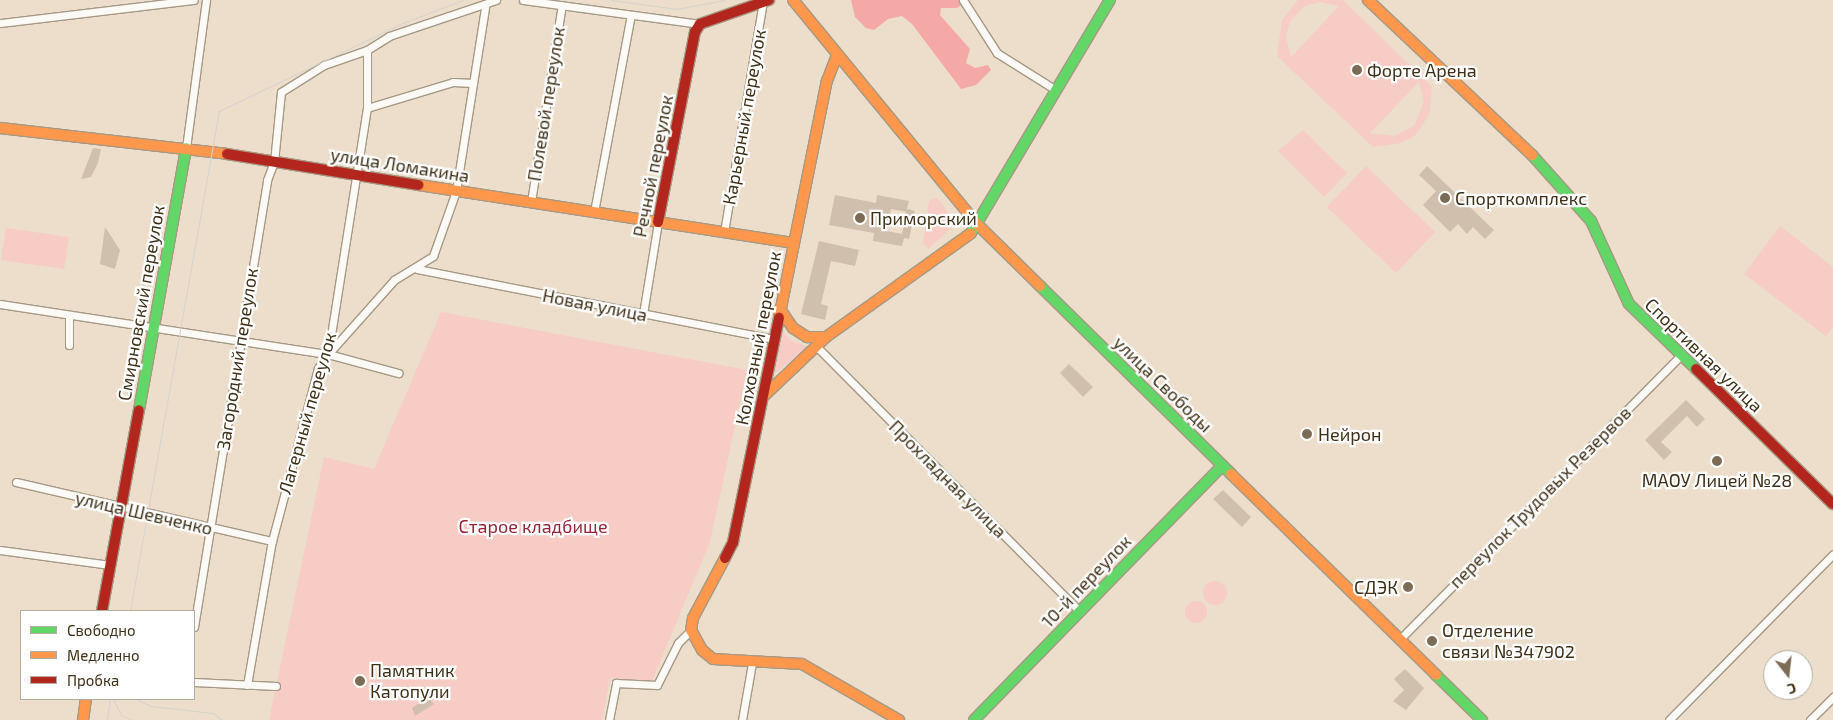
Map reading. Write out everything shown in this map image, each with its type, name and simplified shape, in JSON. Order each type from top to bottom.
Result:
[{"type":"main road","name":"улица Свободы","points":[[793,0],[836,57],[978,225],[1482,720]]},
{"type":"main road","points":[[764,395],[826,337],[962,243],[978,225],[1110,0]]},
{"type":"main road","name":"Спортивная улица","points":[[1368,0],[1563,185],[1591,221],[1629,304],[1833,504]]},
{"type":"main road","points":[[700,24],[766,1]]},
{"type":"main road","name":"Речной переулок","points":[[658,222],[700,24]]},
{"type":"main road","name":"Колхозный переулок","points":[[692,630],[693,618],[733,542],[827,81],[836,57]]},
{"type":"main road","name":"улица Ломакина","points":[[0,128],[186,148],[793,243]]},
{"type":"main road","name":"Смирновский переулок","points":[[102,610],[186,148]]},
{"type":"main road","points":[[780,309],[807,338],[826,337]]},
{"type":"main road","name":"10-й переулок","points":[[974,720],[1222,466]]},
{"type":"main road","points":[[692,630],[702,650],[713,659],[752,663],[802,664],[899,720]]},
{"type":"main road","points":[[82,720],[86,700]]},
{"type":"street","points":[[0,23],[194,0]]},
{"type":"street","name":"Смирновский переулок","points":[[186,148],[206,0]]},
{"type":"street","points":[[368,50],[428,21],[471,6],[485,7],[496,0]]},
{"type":"street","points":[[522,0],[700,24]]},
{"type":"street","points":[[963,0],[998,53],[1056,90]]},
{"type":"street","name":"Карьерный переулок","points":[[724,232],[766,1]]},
{"type":"street","name":"Полевой переулок","points":[[531,202],[562,5]]},
{"type":"street","points":[[328,354],[394,280],[417,269],[434,256],[456,191],[485,7]]},
{"type":"street","points":[[594,212],[631,16]]},
{"type":"street","name":"Загородний переулок","points":[[195,620],[267,180],[274,162],[281,92],[324,65],[368,50]]},
{"type":"street","name":"Лагерный переулок","points":[[248,685],[272,542],[318,368],[328,354],[367,108],[368,50]]},
{"type":"street","points":[[367,108],[452,82],[473,83]]},
{"type":"street","name":"Речной переулок","points":[[643,314],[658,222]]},
{"type":"street","name":"Новая улица","points":[[417,269],[773,339]]},
{"type":"street","points":[[0,304],[328,354],[398,372]]},
{"type":"street","points":[[69,315],[69,344]]},
{"type":"street","name":"Прохладная улица","points":[[816,346],[1080,612]]},
{"type":"street","name":"переулок Трудовых Резервов","points":[[1400,639],[1681,355]]},
{"type":"street","name":"улица Шевченко","points":[[16,482],[120,508],[272,542]]},
{"type":"street","points":[[0,550],[110,565]]},
{"type":"street","points":[[1669,720],[1833,554]]},
{"type":"street","points":[[609,720],[616,684],[657,685],[678,643],[692,630]]},
{"type":"street","points":[[742,720],[752,663]]},
{"type":"street","points":[[195,682],[276,686]]},
{"type":"street","points":[[1810,720],[1833,697]]},
{"type":"green space","points":[[1298,0],[1343,0],[1432,87],[1429,115],[1415,136],[1401,143],[1373,147],[1277,56],[1282,20]],"holes":[[[1320,2],[1339,6],[1291,57],[1286,37],[1290,21],[1305,6]],[[1419,82],[1424,102],[1414,126],[1395,136],[1370,133]]]},
{"type":"green space","points":[[1303,130],[1347,173],[1324,197],[1278,151]]},
{"type":"green space","points":[[1366,166],[1435,232],[1396,273],[1327,207]]},
{"type":"green space","points":[[937,197],[956,224],[928,249],[923,243],[929,201]]},
{"type":"green space","points":[[1780,226],[1833,267],[1833,327],[1826,336],[1744,274]]},
{"type":"green space","points":[[6,228],[69,237],[64,269],[1,260]]},
{"type":"green space","name":"Старое кладбище","points":[[441,312],[747,370],[710,542],[652,681],[610,678],[602,720],[269,720],[324,457],[374,469]]},
{"type":"green space","points":[[781,329],[790,340],[809,347],[773,375]]},
{"type":"green space","points":[[1215,581],[1220,582],[1226,588],[1226,598],[1220,604],[1215,605],[1210,604],[1204,598],[1203,593],[1204,588],[1210,582]]},
{"type":"green space","points":[[1196,601],[1204,604],[1207,612],[1204,620],[1196,623],[1188,620],[1185,612],[1188,604]]},
{"type":"shaded area","points":[[851,0],[968,0],[957,8],[941,8],[940,15],[970,49],[966,63],[975,68],[988,65],[991,70],[976,85],[961,89],[912,24],[902,16],[888,19],[874,30],[866,28],[855,17]]},
{"type":"building","points":[[93,148],[101,149],[98,163],[91,177],[81,179]]},
{"type":"building","name":"Спорткомплекс","points":[[1427,166],[1494,230],[1485,239],[1473,227],[1467,234],[1458,224],[1450,232],[1423,205],[1436,191],[1419,175]]},
{"type":"building","name":"Приморский","points":[[835,195],[876,203],[877,195],[909,201],[907,209],[915,211],[909,239],[904,238],[902,246],[873,241],[874,233],[829,225]],"holes":[[[891,209],[906,212],[902,234],[887,231]]]},
{"type":"building","points":[[105,227],[120,250],[115,269],[100,264]]},
{"type":"building","points":[[819,241],[859,250],[855,266],[831,261],[821,304],[828,306],[825,320],[801,314]]},
{"type":"building","points":[[1069,364],[1093,387],[1083,397],[1060,373]]},
{"type":"building","points":[[1686,400],[1705,419],[1697,427],[1687,416],[1661,442],[1672,452],[1664,460],[1645,440]]},
{"type":"building","points":[[1223,490],[1251,517],[1242,527],[1213,499]]},
{"type":"building","points":[[1405,669],[1424,688],[1406,710],[1393,701],[1404,690],[1394,679]]},
{"type":"building","points":[[428,697],[434,704],[415,716],[412,708]]},
{"type":"tram line","points":[[130,610],[219,111],[403,23],[463,0]]},
{"type":"tram line","points":[[611,0],[677,9],[724,0]]},
{"type":"tram line","points":[[107,720],[110,700]]},
{"type":"tram line","points":[[114,700],[121,715],[132,720]]},
{"type":"tram line","points":[[138,700],[151,706],[213,713],[222,720]]},
{"type":"traffic: fast","points":[[971,233],[1110,0]]},
{"type":"traffic: fast","points":[[139,410],[186,148]]},
{"type":"traffic: fast","points":[[1532,155],[1591,221],[1629,304],[1696,369]]},
{"type":"traffic: fast","points":[[1040,286],[1231,474]]},
{"type":"traffic: fast","points":[[974,720],[1222,466]]},
{"type":"traffic: fast","points":[[1436,675],[1482,720]]},
{"type":"traffic: slow","points":[[793,0],[978,225],[1040,286]]},
{"type":"traffic: slow","points":[[1368,0],[1532,155]]},
{"type":"traffic: slow","points":[[779,318],[827,81],[836,57]]},
{"type":"traffic: slow","points":[[0,128],[227,154]]},
{"type":"traffic: slow","points":[[419,185],[793,243]]},
{"type":"traffic: slow","points":[[780,309],[793,328],[807,337],[826,337],[971,233]]},
{"type":"traffic: slow","points":[[765,395],[826,337]]},
{"type":"traffic: slow","points":[[1231,474],[1436,675]]},
{"type":"traffic: slow","points":[[725,558],[693,618],[691,630],[702,650],[713,659],[802,664],[899,720]]},
{"type":"traffic: slow","points":[[83,720],[86,700]]},
{"type":"traffic: jam","points":[[658,222],[695,32],[700,24],[769,0]]},
{"type":"traffic: jam","points":[[227,154],[419,185]]},
{"type":"traffic: jam","points":[[725,558],[733,542],[779,318]]},
{"type":"traffic: jam","points":[[1696,369],[1833,504]]},
{"type":"traffic: jam","points":[[102,610],[139,410]]},
{"type":"place","name":"Форте Арена","points":[[1357,70]]},
{"type":"place","name":"Спорткомплекс","points":[[1445,198]]},
{"type":"place","name":"Приморский","points":[[860,218]]},
{"type":"place","name":"Нейрон","points":[[1307,434]]},
{"type":"place","name":"МАОУ Лицей №28","points":[[1717,461]]},
{"type":"place","name":"СДЭК","points":[[1408,587]]},
{"type":"place","name":"Отделение связи №347902","points":[[1432,641]]},
{"type":"place","name":"Памятник Катопули","points":[[360,681]]}]
